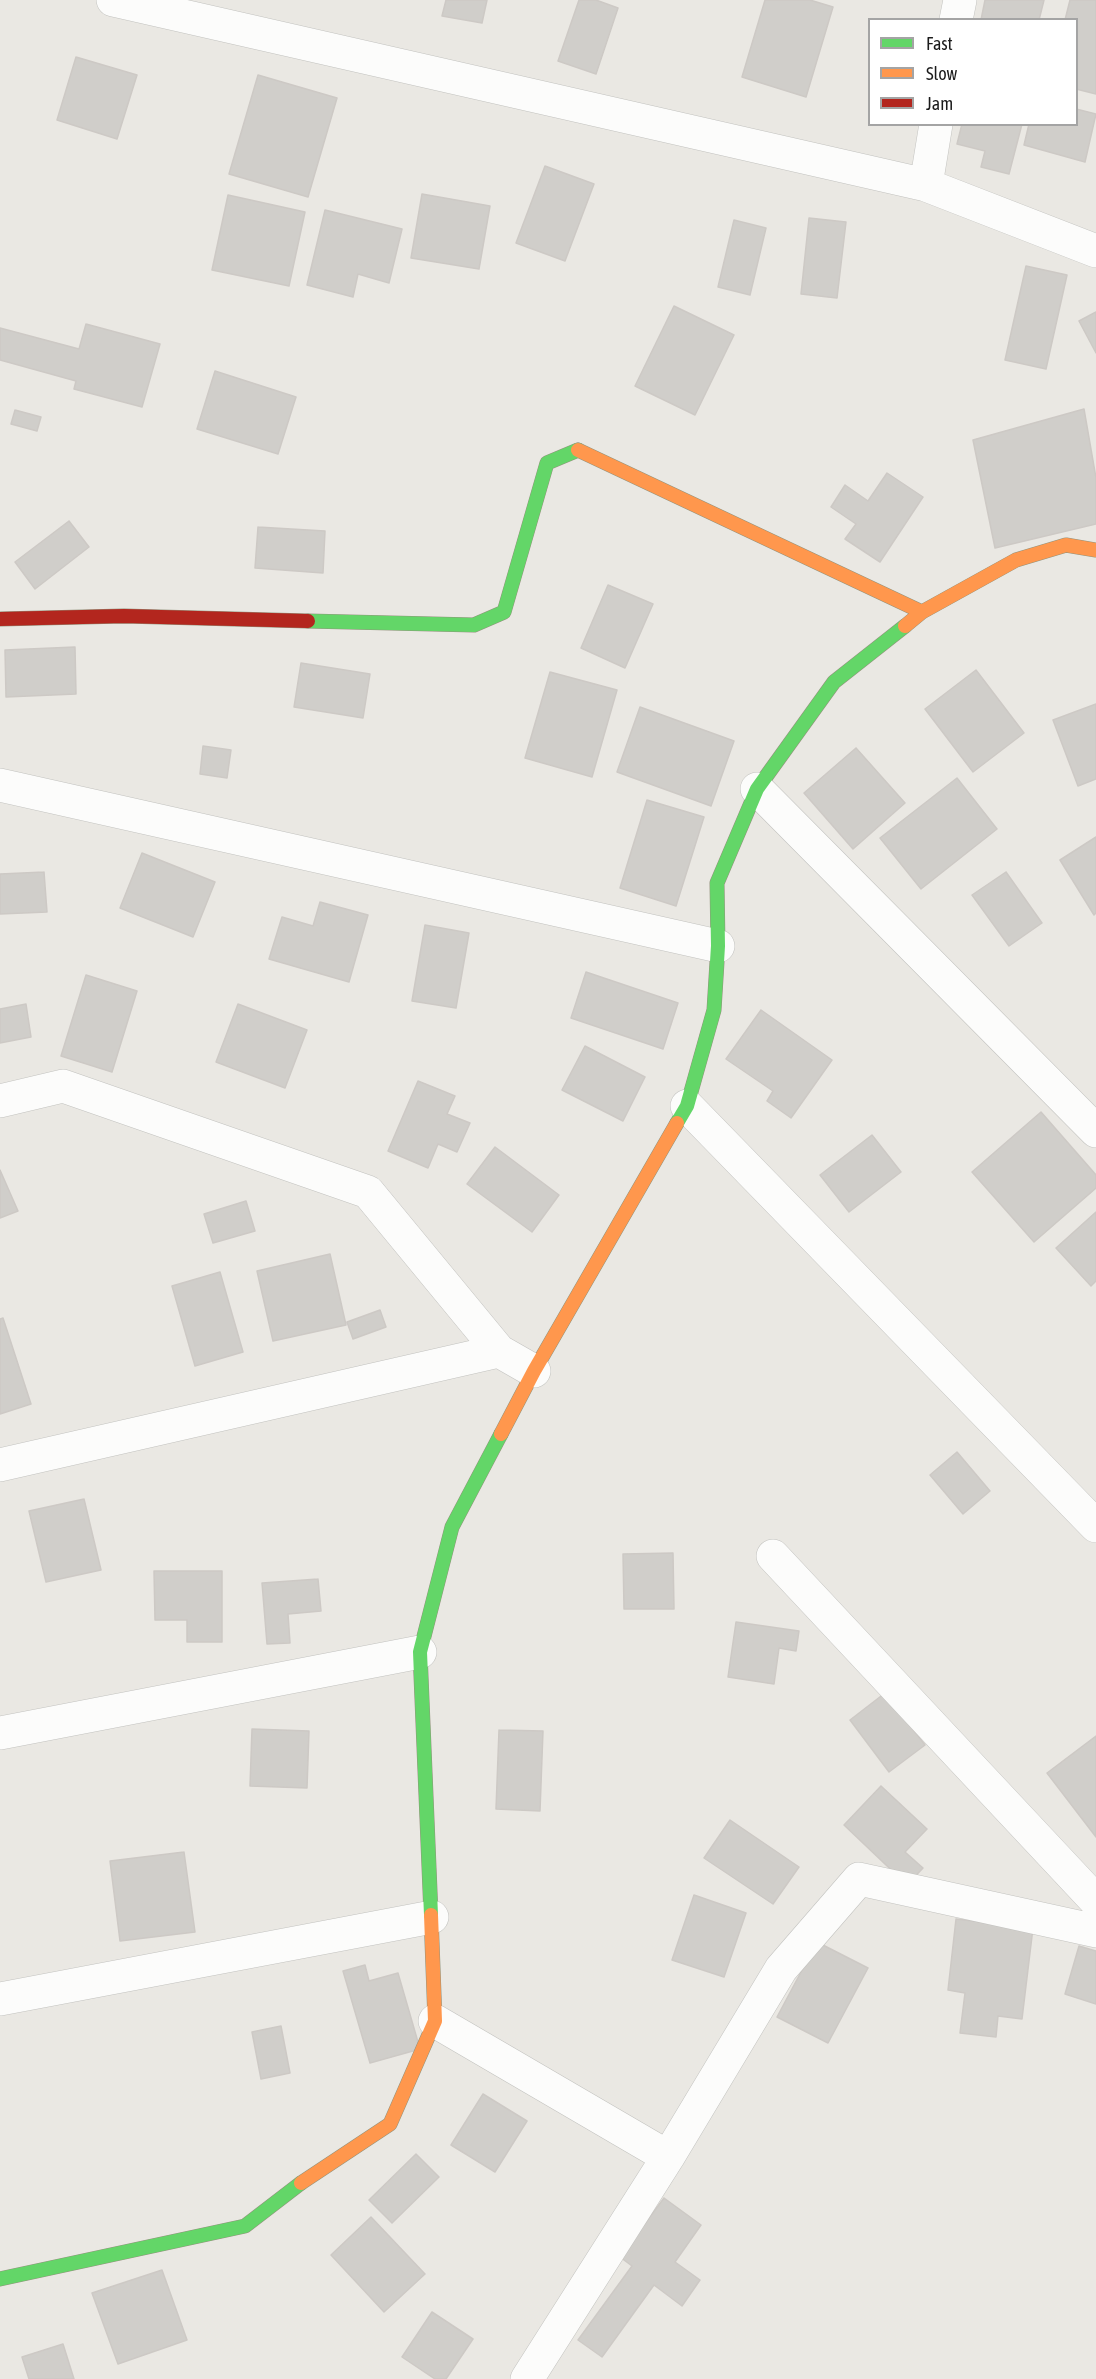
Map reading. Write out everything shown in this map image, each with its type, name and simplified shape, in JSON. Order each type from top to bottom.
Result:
[{"type":"street","points":[[113,0],[926,184],[1096,251]]},
{"type":"street","points":[[956,18],[960,0]]},
{"type":"street","points":[[926,184],[936,126]]},
{"type":"street","points":[[0,619],[124,616],[474,625],[504,612],[547,463],[576,448],[922,612]]},
{"type":"street","points":[[0,2279],[245,2226],[301,2183],[390,2124],[435,2021],[420,1652],[452,1527],[534,1371],[687,1107],[714,1010],[718,946],[717,883],[757,789],[834,682],[922,612],[1016,560],[1066,545],[1096,550]]},
{"type":"street","points":[[0,785],[718,946]]},
{"type":"street","points":[[757,789],[1096,1131]]},
{"type":"street","points":[[0,1101],[63,1086],[368,1192],[499,1351],[534,1371]]},
{"type":"street","points":[[687,1107],[1096,1526]]},
{"type":"street","points":[[0,1465],[499,1351]]},
{"type":"street","points":[[772,1556],[1096,1901]]},
{"type":"street","points":[[0,1733],[420,1652]]},
{"type":"street","points":[[527,2379],[668,2157],[781,1969],[859,1879],[1096,1931]]},
{"type":"street","points":[[0,1999],[432,1917]]},
{"type":"street","points":[[435,2021],[668,2157]]},
{"type":"building","points":[[446,0],[487,0],[482,23],[442,16]]},
{"type":"building","points":[[579,0],[596,0],[618,8],[596,74],[558,61]]},
{"type":"building","points":[[765,0],[810,0],[833,7],[806,97],[742,77]]},
{"type":"building","points":[[985,0],[1044,0],[1040,18],[981,18]]},
{"type":"building","points":[[1070,0],[1096,0],[1096,94],[1078,90],[1078,18],[1066,18]]},
{"type":"building","points":[[76,57],[137,75],[117,139],[57,120]]},
{"type":"building","points":[[258,75],[337,98],[308,197],[229,174]]},
{"type":"building","points":[[1078,110],[1096,114],[1085,162],[1024,145],[1029,126],[1078,126]]},
{"type":"building","points":[[962,126],[1021,126],[1009,174],[981,167],[985,151],[957,144]]},
{"type":"building","points":[[545,166],[594,184],[565,261],[516,243]]},
{"type":"building","points":[[422,194],[490,206],[479,269],[411,258]]},
{"type":"building","points":[[228,195],[305,212],[289,286],[212,270]]},
{"type":"building","points":[[325,210],[402,229],[389,283],[358,274],[353,297],[307,285]]},
{"type":"building","points":[[809,218],[846,222],[837,298],[801,294]]},
{"type":"building","points":[[734,220],[766,228],[750,295],[718,287]]},
{"type":"building","points":[[1026,266],[1067,275],[1046,369],[1005,360]]},
{"type":"building","points":[[674,306],[734,335],[695,415],[635,386]]},
{"type":"building","points":[[1096,312],[1096,353],[1079,321]]},
{"type":"building","points":[[86,324],[160,344],[142,407],[74,389],[76,381],[0,360],[0,328],[79,349]]},
{"type":"building","points":[[215,371],[296,397],[278,454],[197,429]]},
{"type":"building","points":[[1084,409],[1096,478],[1096,524],[995,548],[973,440]]},
{"type":"building","points":[[15,410],[41,417],[37,431],[11,424]]},
{"type":"building","points":[[887,473],[923,497],[880,562],[845,539],[856,524],[831,507],[845,485],[868,501]]},
{"type":"building","points":[[69,521],[89,547],[35,589],[15,562]]},
{"type":"building","points":[[258,527],[325,531],[323,573],[255,568]]},
{"type":"building","points":[[608,585],[653,604],[625,668],[581,648]]},
{"type":"building","points":[[75,647],[76,694],[6,697],[5,650]]},
{"type":"building","points":[[301,663],[370,674],[363,718],[294,707]]},
{"type":"building","points":[[976,670],[1024,733],[973,772],[925,709]]},
{"type":"building","points":[[550,672],[617,690],[592,777],[525,758]]},
{"type":"building","points":[[1096,704],[1096,779],[1078,786],[1053,720]]},
{"type":"building","points":[[640,707],[734,741],[711,806],[617,772]]},
{"type":"building","points":[[203,746],[231,750],[227,778],[200,774]]},
{"type":"building","points":[[856,748],[905,803],[853,849],[804,793]]},
{"type":"building","points":[[957,778],[997,829],[921,889],[880,838]]},
{"type":"building","points":[[647,800],[704,817],[676,906],[620,888]]},
{"type":"building","points":[[1096,837],[1096,913],[1094,915],[1060,860]]},
{"type":"building","points":[[142,853],[215,882],[193,937],[120,908]]},
{"type":"building","points":[[44,872],[47,912],[0,914],[0,874]]},
{"type":"building","points":[[1006,872],[1042,923],[1009,946],[972,895]]},
{"type":"building","points":[[320,902],[368,915],[349,982],[269,959],[282,917],[313,926]]},
{"type":"building","points":[[425,925],[469,933],[456,1008],[412,1001]]},
{"type":"building","points":[[586,972],[678,1003],[663,1049],[571,1018]]},
{"type":"building","points":[[86,975],[137,991],[112,1072],[61,1056]]},
{"type":"building","points":[[26,1004],[31,1037],[0,1043],[0,1009]]},
{"type":"building","points":[[238,1004],[307,1030],[285,1088],[216,1062]]},
{"type":"building","points":[[761,1010],[832,1060],[791,1118],[767,1101],[773,1091],[726,1059]]},
{"type":"building","points":[[585,1046],[645,1077],[623,1121],[562,1090]]},
{"type":"building","points":[[418,1081],[455,1096],[447,1114],[470,1123],[457,1152],[438,1144],[428,1168],[388,1151]]},
{"type":"building","points":[[1041,1112],[1096,1175],[1096,1188],[1034,1242],[972,1172]]},
{"type":"building","points":[[872,1135],[901,1172],[849,1212],[820,1175]]},
{"type":"building","points":[[495,1147],[559,1195],[532,1232],[467,1184]]},
{"type":"building","points":[[0,1170],[18,1211],[0,1218]]},
{"type":"building","points":[[246,1201],[255,1231],[213,1243],[204,1214]]},
{"type":"building","points":[[1096,1212],[1096,1281],[1091,1286],[1056,1248]]},
{"type":"building","points":[[330,1254],[346,1325],[273,1341],[257,1271]]},
{"type":"building","points":[[220,1272],[243,1352],[195,1366],[172,1286]]},
{"type":"building","points":[[380,1310],[386,1327],[353,1339],[347,1322]]},
{"type":"building","points":[[3,1318],[31,1404],[0,1414],[0,1319]]},
{"type":"building","points":[[957,1452],[990,1491],[963,1514],[930,1475]]},
{"type":"building","points":[[84,1499],[101,1570],[46,1582],[29,1511]]},
{"type":"building","points":[[673,1553],[674,1609],[624,1609],[623,1554]]},
{"type":"building","points":[[154,1571],[222,1571],[222,1642],[187,1642],[187,1620],[155,1620]]},
{"type":"building","points":[[318,1579],[321,1611],[288,1614],[290,1643],[267,1644],[262,1583]]},
{"type":"building","points":[[736,1622],[799,1631],[796,1651],[779,1648],[774,1684],[728,1677]]},
{"type":"building","points":[[885,1693],[925,1745],[889,1772],[850,1720]]},
{"type":"building","points":[[252,1729],[309,1731],[307,1788],[250,1786]]},
{"type":"building","points":[[499,1730],[543,1731],[540,1811],[496,1809]]},
{"type":"building","points":[[1096,1736],[1096,1837],[1047,1773]]},
{"type":"building","points":[[881,1786],[927,1829],[905,1852],[923,1868],[907,1885],[844,1825]]},
{"type":"building","points":[[730,1820],[799,1867],[773,1904],[704,1858]]},
{"type":"building","points":[[184,1852],[195,1932],[120,1941],[110,1861]]},
{"type":"building","points":[[694,1895],[746,1913],[724,1977],[672,1960]]},
{"type":"building","points":[[956,1919],[1033,1928],[1022,2019],[998,2016],[996,2037],[960,2033],[965,1993],[948,1990]]},
{"type":"building","points":[[817,1942],[868,1968],[828,2043],[777,2017]]},
{"type":"building","points":[[1079,1946],[1096,1951],[1096,2004],[1065,1994]]},
{"type":"building","points":[[365,1965],[369,1981],[398,1973],[420,2049],[370,2063],[343,1971]]},
{"type":"building","points":[[281,2026],[290,2073],[261,2079],[252,2032]]},
{"type":"building","points":[[483,2094],[527,2121],[495,2172],[451,2145]]},
{"type":"building","points":[[416,2154],[439,2177],[392,2223],[369,2200]]},
{"type":"building","points":[[664,2198],[701,2225],[675,2262],[700,2280],[682,2306],[654,2285],[602,2357],[578,2340],[632,2266],[620,2257]]},
{"type":"building","points":[[371,2217],[425,2274],[384,2312],[331,2255]]},
{"type":"building","points":[[162,2270],[187,2340],[118,2364],[92,2293]]},
{"type":"building","points":[[432,2312],[473,2339],[446,2379],[435,2379],[402,2357]]},
{"type":"building","points":[[63,2344],[74,2379],[29,2379],[22,2357]]},
{"type":"traffic: fast","points":[[308,621],[474,625],[504,612],[547,463],[578,450]]},
{"type":"traffic: fast","points":[[677,1123],[687,1106],[714,1010],[718,946],[717,883],[757,789],[834,682],[905,626]]},
{"type":"traffic: fast","points":[[431,1915],[420,1652],[452,1527],[501,1434]]},
{"type":"traffic: fast","points":[[0,2279],[245,2226],[301,2183]]},
{"type":"traffic: slow","points":[[578,450],[922,612]]},
{"type":"traffic: slow","points":[[905,626],[922,612],[1016,560],[1066,545],[1096,550]]},
{"type":"traffic: slow","points":[[501,1434],[534,1371],[677,1123]]},
{"type":"traffic: slow","points":[[301,2183],[390,2124],[435,2021],[431,1915]]},
{"type":"traffic: jam","points":[[0,619],[124,616],[308,621]]}]
